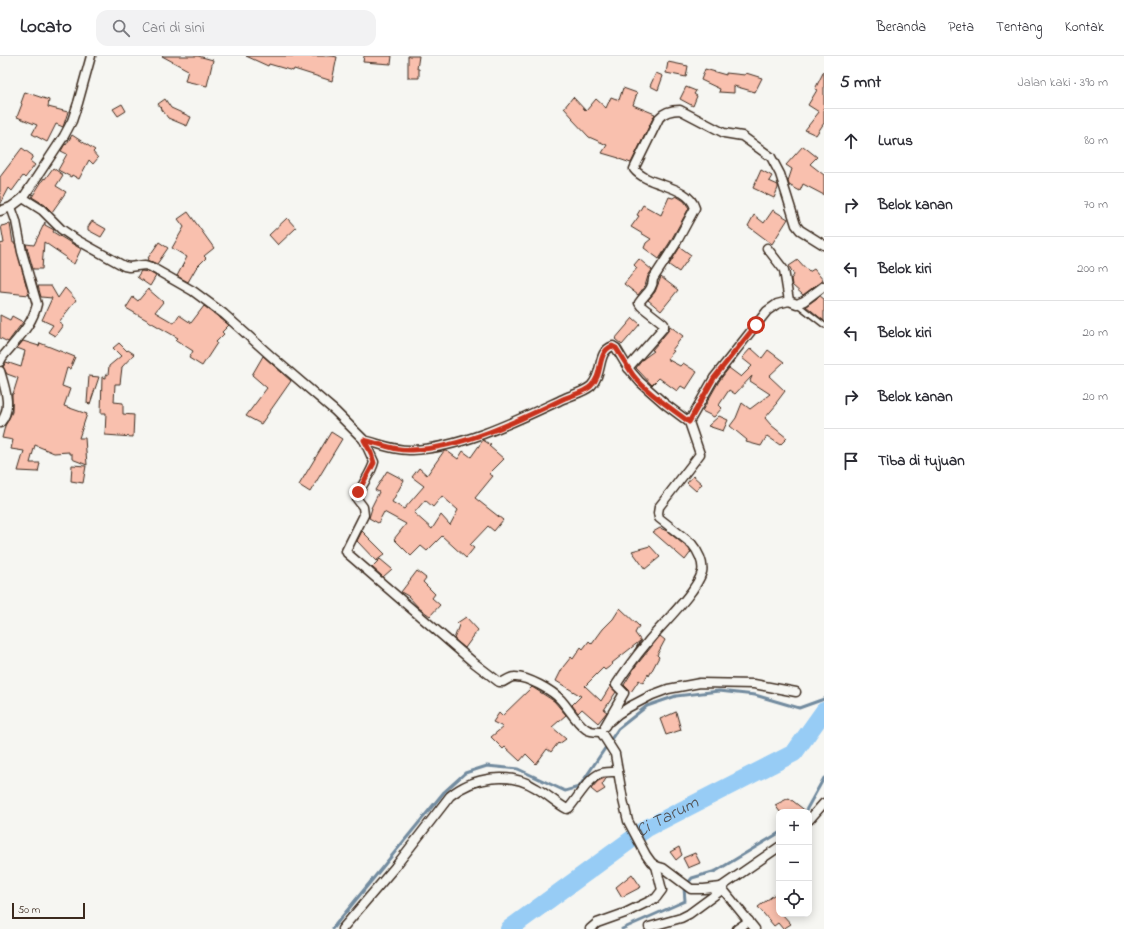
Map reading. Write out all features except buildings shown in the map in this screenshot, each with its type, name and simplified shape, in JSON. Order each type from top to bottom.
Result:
[{"type":"street","points":[[0,211],[11,207],[23,198],[72,121],[91,56]]},
{"type":"street","points":[[628,368],[664,327],[664,324],[639,303],[651,290],[653,280],[675,245],[695,208],[695,205],[684,194],[669,186],[649,180],[634,168],[659,118],[663,114],[673,110],[680,110],[724,133],[742,136],[770,157],[780,174],[796,225],[800,230],[824,245]]},
{"type":"street","points":[[23,198],[42,210],[54,223],[66,232],[124,266],[129,267],[147,265],[193,291],[224,314],[277,362],[335,411],[364,440],[371,453],[374,463],[358,492],[356,499],[363,507],[364,515],[346,551],[347,554],[473,662],[499,682],[503,682],[511,677],[516,677],[535,683],[551,692],[586,729],[593,732],[603,731],[618,714],[652,695],[668,689],[700,683],[754,684],[796,692]]},
{"type":"street","points":[[0,362],[27,329],[37,304],[22,252],[16,221],[11,207]]},
{"type":"street","points":[[767,248],[784,270],[793,303]]},
{"type":"street","points":[[689,422],[714,378],[767,311],[777,304],[804,301],[824,286]]},
{"type":"street","points":[[364,440],[410,451],[463,442],[540,411],[589,388],[598,377],[602,356],[610,347],[614,346],[628,368],[640,382],[665,404],[689,422],[700,454],[659,507],[658,513],[659,518],[692,544],[696,549],[700,560],[702,573],[681,604],[646,643],[616,685],[624,693],[603,731]]},
{"type":"street","points":[[0,371],[6,394],[7,411],[0,424]]},
{"type":"street","points":[[603,731],[614,751],[628,821],[651,862],[656,866],[664,868],[692,889],[722,888]]},
{"type":"street","points":[[342,929],[395,867],[450,796],[458,790],[476,781],[496,778],[510,779],[527,783],[537,788],[567,809],[590,780],[596,775],[601,773],[618,772]]},
{"type":"street","points":[[812,817],[824,803]]},
{"type":"street","points":[[648,927],[681,918],[689,914],[776,849]]},
{"type":"street","points":[[590,929],[597,923],[625,913],[656,898],[662,890],[656,866]]},
{"type":"street","points":[[722,888],[755,929]]},
{"type":"street","points":[[737,929],[749,921]]},
{"type":"lane","points":[[793,303],[824,325]]},
{"type":"waterway","points":[[332,929],[444,792],[465,773],[487,766],[518,769],[565,791],[579,787],[618,729],[647,706],[676,696],[719,691],[755,695],[799,708],[824,699]]},
{"type":"waterway","name":"Ci Tarum","points":[[509,929],[647,828],[794,753],[824,711]]},
{"type":"waterway","points":[[807,809],[824,778]]},
{"type":"waterway","points":[[622,929],[685,901],[684,888],[692,878],[716,871],[776,835]]},
{"type":"route","points":[[358,492],[371,471],[374,463],[371,453],[364,440],[410,451],[463,442],[540,411],[589,388],[598,377],[602,355],[612,346],[616,348],[628,368],[640,382],[665,404],[689,422],[714,378],[756,325]]}]
